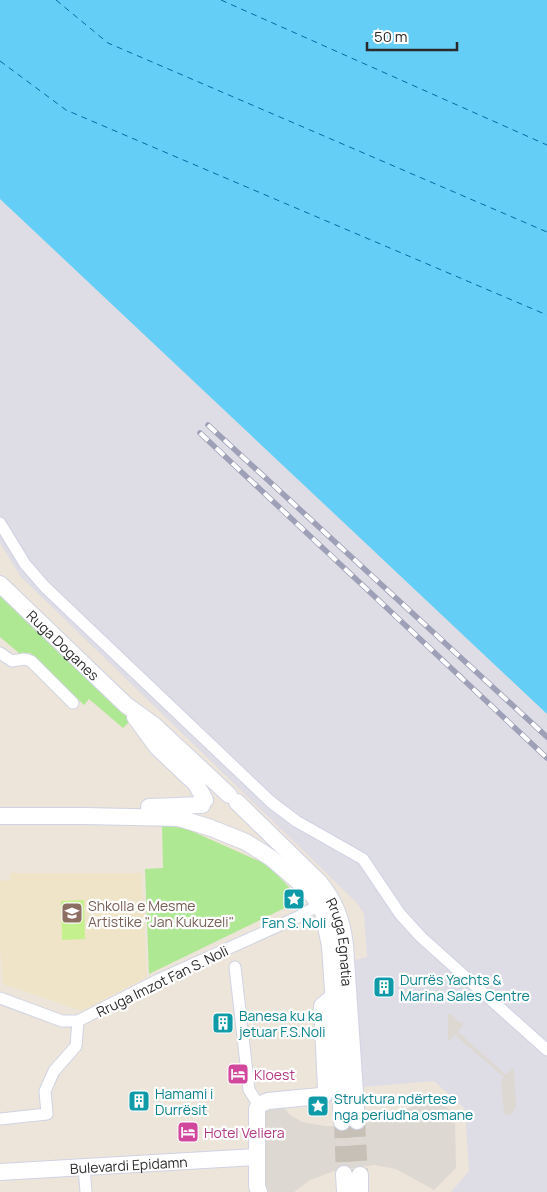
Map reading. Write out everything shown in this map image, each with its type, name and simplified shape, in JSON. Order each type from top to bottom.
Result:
[{"type":"main road","name":"Ruga Doganes","points":[[0,584],[126,705]]},
{"type":"main road","name":"Rruga Egnatia","points":[[0,816],[179,818],[246,842],[265,854],[308,889],[320,905],[329,933],[334,996],[349,1122],[345,945],[341,920],[334,903],[319,882],[233,798],[155,726],[126,705]]},
{"type":"main road","points":[[126,705],[157,747],[196,784],[203,802],[202,817],[213,829],[226,829],[235,823],[239,813],[233,798],[219,792],[208,796],[203,802]]},
{"type":"main road","name":"Rruga Egnatia","points":[[85,816],[148,807],[203,802]]},
{"type":"main road","points":[[258,1192],[256,1186],[256,1114],[259,1105],[268,1101],[324,1095],[326,1088],[322,1006],[334,996]]},
{"type":"main road","name":"Bulevardi Epidamn","points":[[0,1172],[256,1157]]},
{"type":"main road","points":[[345,1192],[352,1175],[360,1192]]},
{"type":"street","points":[[0,523],[25,564],[45,587],[271,802],[296,821],[363,859],[400,914],[420,937],[547,1050]]},
{"type":"street","points":[[0,653],[12,661],[28,659],[31,661],[73,703]]},
{"type":"street","name":"Rruga Imzot Fan S. Noli","points":[[78,1021],[158,980],[298,917],[320,905]]},
{"type":"street","points":[[235,967],[249,1090],[259,1105]]},
{"type":"street","points":[[0,998],[62,1021],[78,1021],[76,1046],[54,1071],[45,1091],[47,1114],[0,1119]]},
{"type":"street","points":[[84,1167],[86,1192]]},
{"type":"shaded area","points":[[0,199],[547,714],[547,1192],[451,1192],[469,1171],[465,1109],[434,1081],[363,1087],[355,960],[367,957],[364,914],[357,903],[21,577],[1,545]]},
{"type":"shaded area","name":"Shkolla e Mesme Artistike \"Jan Kukuzeli\"","points":[[10,873],[142,873],[147,977],[82,1011],[3,984],[0,946],[0,881],[10,880]]},
{"type":"shaded area","points":[[450,1013],[460,1023],[464,1023],[458,1032],[506,1075],[514,1069],[516,1107],[511,1115],[504,1113],[501,1081],[504,1077],[455,1035],[448,1041],[448,1015]]},
{"type":"shaded area","points":[[425,1095],[444,1104],[455,1118],[456,1168],[434,1190],[396,1169],[374,1165],[334,1171],[310,1180],[294,1192],[269,1192],[263,1187],[264,1107],[283,1107],[290,1115],[302,1122],[325,1126],[349,1126],[372,1122],[398,1113],[416,1105]]},
{"type":"green space","points":[[0,595],[132,719],[123,728],[89,699],[84,705],[30,653],[19,653],[0,637]]},
{"type":"green space","points":[[162,825],[187,829],[268,865],[301,900],[149,974],[145,869],[163,868]]},
{"type":"green space","points":[[84,900],[85,939],[62,940],[61,901]]},
{"type":"water","points":[[0,0],[547,0],[547,714],[0,199]]},
{"type":"ferry route","points":[[56,0],[108,43],[547,232]]},
{"type":"ferry route","points":[[221,0],[547,145]]},
{"type":"ferry route","points":[[0,61],[66,110],[547,315]]},
{"type":"tunnel","points":[[357,1121],[360,1175]]},
{"type":"tunnel","points":[[342,1122],[344,1174]]},
{"type":"railway","points":[[208,425],[547,737]]},
{"type":"railway","points":[[200,433],[547,758]]},
{"type":"place","name":"Fan S. Noli","points":[[294,899]]},
{"type":"place","name":"Shkolla e Mesme Artistike \"Jan Kukuzeli\"","points":[[72,913]]},
{"type":"place","name":"Durrës Yachts & Marina Sales Centre","points":[[384,987]]},
{"type":"place","name":"Banesa ku ka jetuar F.S.Noli","points":[[223,1023]]},
{"type":"place","name":"Kloest","points":[[238,1074]]},
{"type":"place","name":"Hamami i Durrësit","points":[[139,1101]]},
{"type":"place","name":"Struktura ndërtese nga periudha osmane","points":[[318,1106]]},
{"type":"place","name":"Hotel Veliera","points":[[188,1132]]}]
